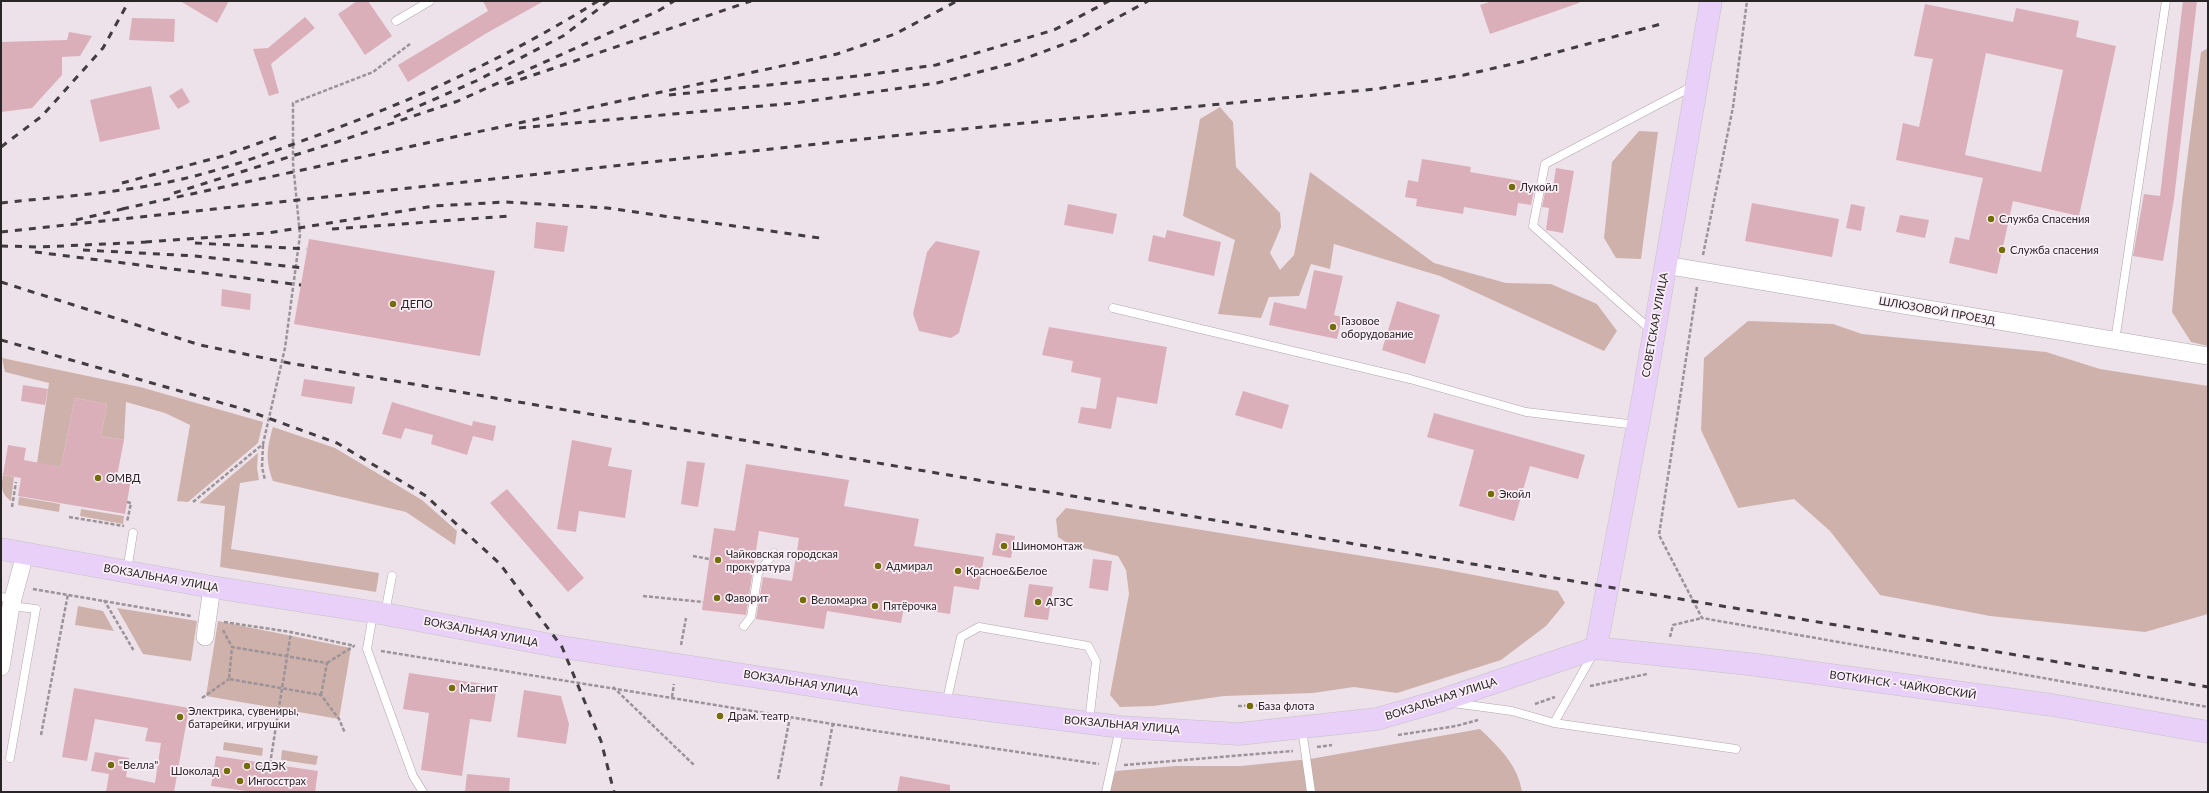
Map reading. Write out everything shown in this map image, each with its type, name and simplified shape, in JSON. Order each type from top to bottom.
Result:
[{"type":"main road","name":"СОВЕТСКАЯ УЛИЦА","points":[[1596,648],[1638,425],[1711,1]]},
{"type":"main road","name":"ВОКЗАЛЬНАЯ УЛИЦА","points":[[1,549],[562,647],[946,705],[1120,727],[1239,734],[1377,719],[1438,701],[1596,648]]},
{"type":"main road","name":"ВОТКИНСК - ЧАЙКОВСКИЙ","points":[[1596,648],[1749,664],[2044,704],[2208,732]]},
{"type":"street","name":"ШЛЮЗОВОЙ ПРОЕЗД","points":[[1665,265],[2208,356]]},
{"type":"street","points":[[1,667],[9,601],[25,554]]},
{"type":"street","points":[[205,637],[212,587]]},
{"type":"lane","points":[[396,21],[430,1]]},
{"type":"lane","points":[[2115,341],[2166,1]]},
{"type":"lane","points":[[1654,332],[1533,226],[1545,164],[1696,84]]},
{"type":"lane","points":[[1113,308],[1410,379],[1526,412],[1638,425]]},
{"type":"lane","points":[[127,572],[133,533]]},
{"type":"lane","points":[[744,626],[751,617],[758,573],[774,553]]},
{"type":"lane","points":[[392,576],[367,649],[413,776],[423,792]]},
{"type":"lane","points":[[9,601],[36,609],[10,758]]},
{"type":"lane","points":[[946,705],[961,637],[979,627],[1088,646],[1096,661],[1089,724]]},
{"type":"lane","points":[[1554,723],[1596,648]]},
{"type":"lane","points":[[1438,701],[1512,711],[1554,723],[1736,750]]},
{"type":"lane","points":[[1106,792],[1120,727]]},
{"type":"lane","points":[[1301,728],[1311,792]]},
{"type":"path","points":[[1747,1],[1733,107],[1700,271],[1659,535],[1702,618],[2208,707]]},
{"type":"path","points":[[265,480],[262,466],[263,444],[285,348],[300,235],[294,163],[293,103],[374,72],[410,44]]},
{"type":"path","points":[[193,502],[263,444]]},
{"type":"path","points":[[12,506],[16,482]]},
{"type":"path","points":[[69,517],[126,526],[131,503],[127,502]]},
{"type":"path","points":[[693,556],[709,559]]},
{"type":"path","points":[[41,735],[68,594]]},
{"type":"path","points":[[644,596],[703,602]]},
{"type":"path","points":[[104,600],[134,651]]},
{"type":"path","points":[[218,621],[232,647],[229,679]]},
{"type":"path","points":[[270,764],[291,632]]},
{"type":"path","points":[[232,647],[327,663],[355,646]]},
{"type":"path","points":[[321,695],[327,663]]},
{"type":"path","points":[[202,698],[229,679],[321,695],[339,719],[345,733]]},
{"type":"path","points":[[613,687],[694,766]]},
{"type":"path","points":[[778,779],[790,717]]},
{"type":"path","points":[[821,786],[833,723]]},
{"type":"shaded area","points":[[2208,48],[2208,346],[2191,342],[2172,312],[2182,200],[2201,52]]},
{"type":"shaded area","points":[[1220,107],[1233,122],[1236,167],[1280,213],[1281,227],[1270,253],[1280,270],[1294,255],[1310,172],[1434,263],[1506,283],[1551,284],[1597,304],[1617,331],[1604,351],[1440,276],[1334,244],[1330,269],[1311,264],[1299,296],[1269,297],[1261,318],[1218,314],[1235,240],[1183,216],[1200,119]]},
{"type":"shaded area","points":[[1639,131],[1658,132],[1641,259],[1616,258],[1604,238],[1612,162]]},
{"type":"shaded area","points":[[1748,321],[1833,324],[1862,334],[2046,352],[2100,369],[2208,386],[2208,614],[2145,632],[1990,616],[1880,595],[1830,531],[1794,499],[1738,508],[1701,430],[1704,358]]},
{"type":"shaded area","points":[[2,358],[140,387],[263,422],[258,443],[188,502],[177,501],[190,425],[165,413],[126,402],[124,440],[101,436],[107,404],[75,398],[61,467],[37,463],[49,383],[5,372]]},
{"type":"shaded area","points":[[273,427],[335,448],[422,500],[457,531],[455,545],[406,512],[273,481],[270,474],[268,454],[269,441]]},
{"type":"shaded area","points":[[258,453],[257,468],[259,480],[240,483],[231,549],[379,573],[376,592],[220,567],[225,506],[199,503]]},
{"type":"shaded area","points":[[3,475],[14,477],[11,501],[5,496],[2,490]]},
{"type":"shaded area","points":[[19,497],[60,504],[59,512],[18,505]]},
{"type":"shaded area","points":[[1066,508],[1437,568],[1558,591],[1565,603],[1546,626],[1501,660],[1397,693],[1354,687],[1313,693],[1224,696],[1153,706],[1120,707],[1110,695],[1129,594],[1126,570],[1118,556],[1070,545],[1058,537],[1056,519]]},
{"type":"shaded area","points":[[81,509],[124,516],[123,524],[80,516]]},
{"type":"shaded area","points":[[78,606],[103,611],[114,631],[75,625]]},
{"type":"shaded area","points":[[117,608],[197,621],[191,661],[143,654]]},
{"type":"shaded area","points":[[218,621],[351,648],[339,719],[206,696]]},
{"type":"shaded area","points":[[1480,729],[1507,757],[1520,782],[1522,792],[1110,792],[1113,777],[1116,771],[1175,766],[1241,766],[1310,759]]},
{"type":"shaded area","points":[[224,742],[263,748],[262,756],[223,750]]},
{"type":"shaded area","points":[[282,750],[318,756],[316,765],[281,760]]},
{"type":"building","points":[[180,1],[229,1],[217,23]]},
{"type":"building","points":[[357,1],[368,1],[392,36],[365,55],[338,14]]},
{"type":"building","points":[[483,1],[544,1],[485,34],[408,82],[398,65],[488,11]]},
{"type":"building","points":[[1492,1],[1579,1],[1579,3],[1490,34],[1480,5]]},
{"type":"building","points":[[2183,1],[2197,1],[2174,199],[2163,261],[2133,256],[2144,194],[2160,196]]},
{"type":"building","points":[[1925,4],[2013,22],[2016,8],[2079,21],[2076,37],[2116,46],[2079,216],[2013,201],[1997,274],[1949,263],[1955,237],[1969,240],[1983,178],[1896,160],[1903,123],[1919,127],[1933,59],[1914,56]],"holes":[[[1986,53],[2063,70],[2041,172],[1965,155]]]},
{"type":"building","points":[[305,17],[315,28],[271,64],[279,93],[269,96],[253,49],[268,48]]},
{"type":"building","points":[[132,18],[175,19],[174,42],[129,40]]},
{"type":"building","points":[[69,32],[92,36],[80,56],[62,57],[62,75],[32,108],[1,112],[1,42],[67,40]]},
{"type":"building","points":[[151,86],[160,129],[100,142],[90,100]]},
{"type":"building","points":[[182,88],[190,102],[178,109],[169,96]]},
{"type":"building","points":[[1422,159],[1471,167],[1470,172],[1522,181],[1521,188],[1534,190],[1531,205],[1518,203],[1516,216],[1464,207],[1463,214],[1416,206],[1417,199],[1405,197],[1408,180],[1418,182]]},
{"type":"building","points":[[1556,168],[1574,171],[1563,233],[1546,230],[1549,208],[1542,207],[1545,192],[1552,193]]},
{"type":"building","points":[[1752,203],[1839,219],[1832,257],[1745,241]]},
{"type":"building","points":[[1068,204],[1117,214],[1113,234],[1064,225]]},
{"type":"building","points":[[1851,204],[1865,207],[1861,231],[1846,228]]},
{"type":"building","points":[[1900,215],[1929,220],[1925,238],[1896,232]]},
{"type":"building","points":[[536,222],[568,226],[564,252],[534,248]]},
{"type":"building","points":[[1167,230],[1221,242],[1214,276],[1148,261],[1153,235],[1165,238]]},
{"type":"building","name":"ДЕПО","points":[[309,239],[495,271],[480,356],[294,324]]},
{"type":"building","points":[[936,241],[980,251],[959,333],[951,338],[919,331],[913,314],[927,252]]},
{"type":"building","points":[[1314,270],[1343,276],[1334,315],[1342,317],[1337,339],[1269,325],[1274,302],[1306,309]]},
{"type":"building","points":[[222,289],[251,294],[250,310],[221,306]]},
{"type":"building","points":[[1397,301],[1440,315],[1425,364],[1382,350]]},
{"type":"building","points":[[1049,327],[1167,347],[1157,404],[1117,397],[1111,429],[1078,423],[1081,407],[1096,409],[1101,378],[1071,372],[1073,361],[1042,355]]},
{"type":"building","points":[[304,379],[355,387],[352,404],[301,396]]},
{"type":"building","points":[[23,385],[48,389],[45,405],[21,401]]},
{"type":"building","points":[[1243,391],[1289,405],[1282,429],[1235,415]]},
{"type":"building","points":[[75,398],[107,404],[101,436],[124,440],[117,476],[131,479],[125,514],[18,496],[21,478],[3,475],[8,445],[26,448],[24,460],[61,467]]},
{"type":"building","points":[[392,402],[472,426],[473,421],[496,426],[493,441],[473,436],[467,455],[431,444],[433,435],[405,428],[401,439],[382,434]]},
{"type":"building","points":[[1434,413],[1585,455],[1578,479],[1530,466],[1514,521],[1459,506],[1474,450],[1427,437]]},
{"type":"building","points":[[572,440],[612,448],[608,466],[632,470],[625,518],[579,511],[576,532],[557,529]]},
{"type":"building","points":[[687,461],[705,463],[698,507],[681,504]]},
{"type":"building","points":[[746,464],[849,480],[844,506],[919,519],[914,546],[984,557],[979,590],[954,586],[950,614],[904,607],[901,623],[827,611],[824,629],[756,619],[763,577],[792,581],[799,538],[759,531],[746,615],[702,610],[714,528],[735,531]]},
{"type":"building","points":[[507,489],[584,578],[568,592],[490,503]]},
{"type":"building","name":"Шиномонтаж","points":[[996,533],[1015,536],[1011,558],[992,555]]},
{"type":"building","points":[[1093,559],[1112,561],[1108,591],[1089,588]]},
{"type":"building","name":"АГЗС","points":[[1029,584],[1053,587],[1048,620],[1024,617]]},
{"type":"building","points":[[409,673],[497,686],[491,722],[470,719],[462,776],[421,770],[429,713],[403,709]]},
{"type":"building","points":[[74,688],[189,708],[174,792],[106,792],[109,774],[91,771],[95,752],[129,758],[126,777],[155,783],[161,743],[145,741],[148,728],[95,719],[87,761],[62,757]]},
{"type":"building","points":[[524,690],[561,696],[569,724],[566,744],[517,737]]},
{"type":"building","points":[[216,756],[318,771],[315,792],[253,792],[211,786]]},
{"type":"building","points":[[467,774],[510,778],[509,792],[465,792]]},
{"type":"building","points":[[900,776],[950,785],[950,792],[897,792]]},
{"type":"railway","points":[[1,147],[42,116],[103,48],[129,1]]},
{"type":"railway","points":[[1,203],[149,186],[205,173],[258,157],[347,124],[421,94],[493,60],[564,22],[598,1]]},
{"type":"railway","points":[[394,117],[476,81],[563,36],[609,1]]},
{"type":"railway","points":[[174,193],[343,140],[458,101],[658,11],[674,1]]},
{"type":"railway","points":[[507,84],[751,1]]},
{"type":"railway","points":[[122,209],[837,54],[895,34],[957,1]]},
{"type":"railway","points":[[669,95],[858,76],[936,65],[1054,30],[1109,1]]},
{"type":"railway","points":[[519,128],[795,103],[937,83],[1010,64],[1078,39],[1148,1]]},
{"type":"railway","points":[[1,232],[901,135],[1376,89],[1464,75],[1521,62],[1661,24]]},
{"type":"railway","points":[[122,183],[223,156],[276,137]]},
{"type":"railway","points":[[145,242],[268,233],[434,206],[506,202],[607,208],[820,238]]},
{"type":"railway","points":[[76,220],[127,208]]},
{"type":"railway","points":[[332,229],[510,216]]},
{"type":"railway","points":[[1,246],[40,247],[149,242]]},
{"type":"railway","points":[[195,243],[307,249]]},
{"type":"railway","points":[[83,250],[195,256],[304,268]]},
{"type":"railway","points":[[35,252],[301,285]]},
{"type":"railway","points":[[1,282],[200,345],[289,363],[1608,587],[2208,687]]},
{"type":"railway","points":[[1,340],[243,409],[337,443],[426,496],[500,564],[562,647],[601,741],[614,792]]},
{"type":"place","name":"Лукойл","points":[[1512,187]]},
{"type":"place","name":"Служба Спасения","points":[[1991,219]]},
{"type":"place","name":"Служба спасения","points":[[2002,250]]},
{"type":"place","name":"ДЕПО","points":[[393,304]]},
{"type":"place","name":"Газовое оборудование","points":[[1333,327]]},
{"type":"place","name":"ОМВД","points":[[98,478]]},
{"type":"place","name":"Экойл","points":[[1491,494]]},
{"type":"place","name":"Шиномонтаж","points":[[1004,546]]},
{"type":"place","name":"Чайковская городская прокуратура","points":[[718,560]]},
{"type":"place","name":"Адмирал","points":[[878,566]]},
{"type":"place","name":"Красное&Белое","points":[[958,571]]},
{"type":"place","name":"Фаворит","points":[[717,598]]},
{"type":"place","name":"Веломарка","points":[[803,600]]},
{"type":"place","name":"АГЗС","points":[[1038,602]]},
{"type":"place","name":"Пятёрочка","points":[[875,606]]},
{"type":"place","name":"Магнит","points":[[452,688]]},
{"type":"place","name":"База флота","points":[[1250,706]]},
{"type":"place","name":"Драм. театр","points":[[720,716]]},
{"type":"place","name":"Электрика, сувениры, батарейки, игрушки","points":[[180,717]]},
{"type":"place","name":"\"Велла\"","points":[[111,765]]},
{"type":"place","name":"СДЭК","points":[[247,766]]},
{"type":"place","name":"Шоколад","points":[[227,771]]},
{"type":"place","name":"Ингосстрах","points":[[240,781]]}]
